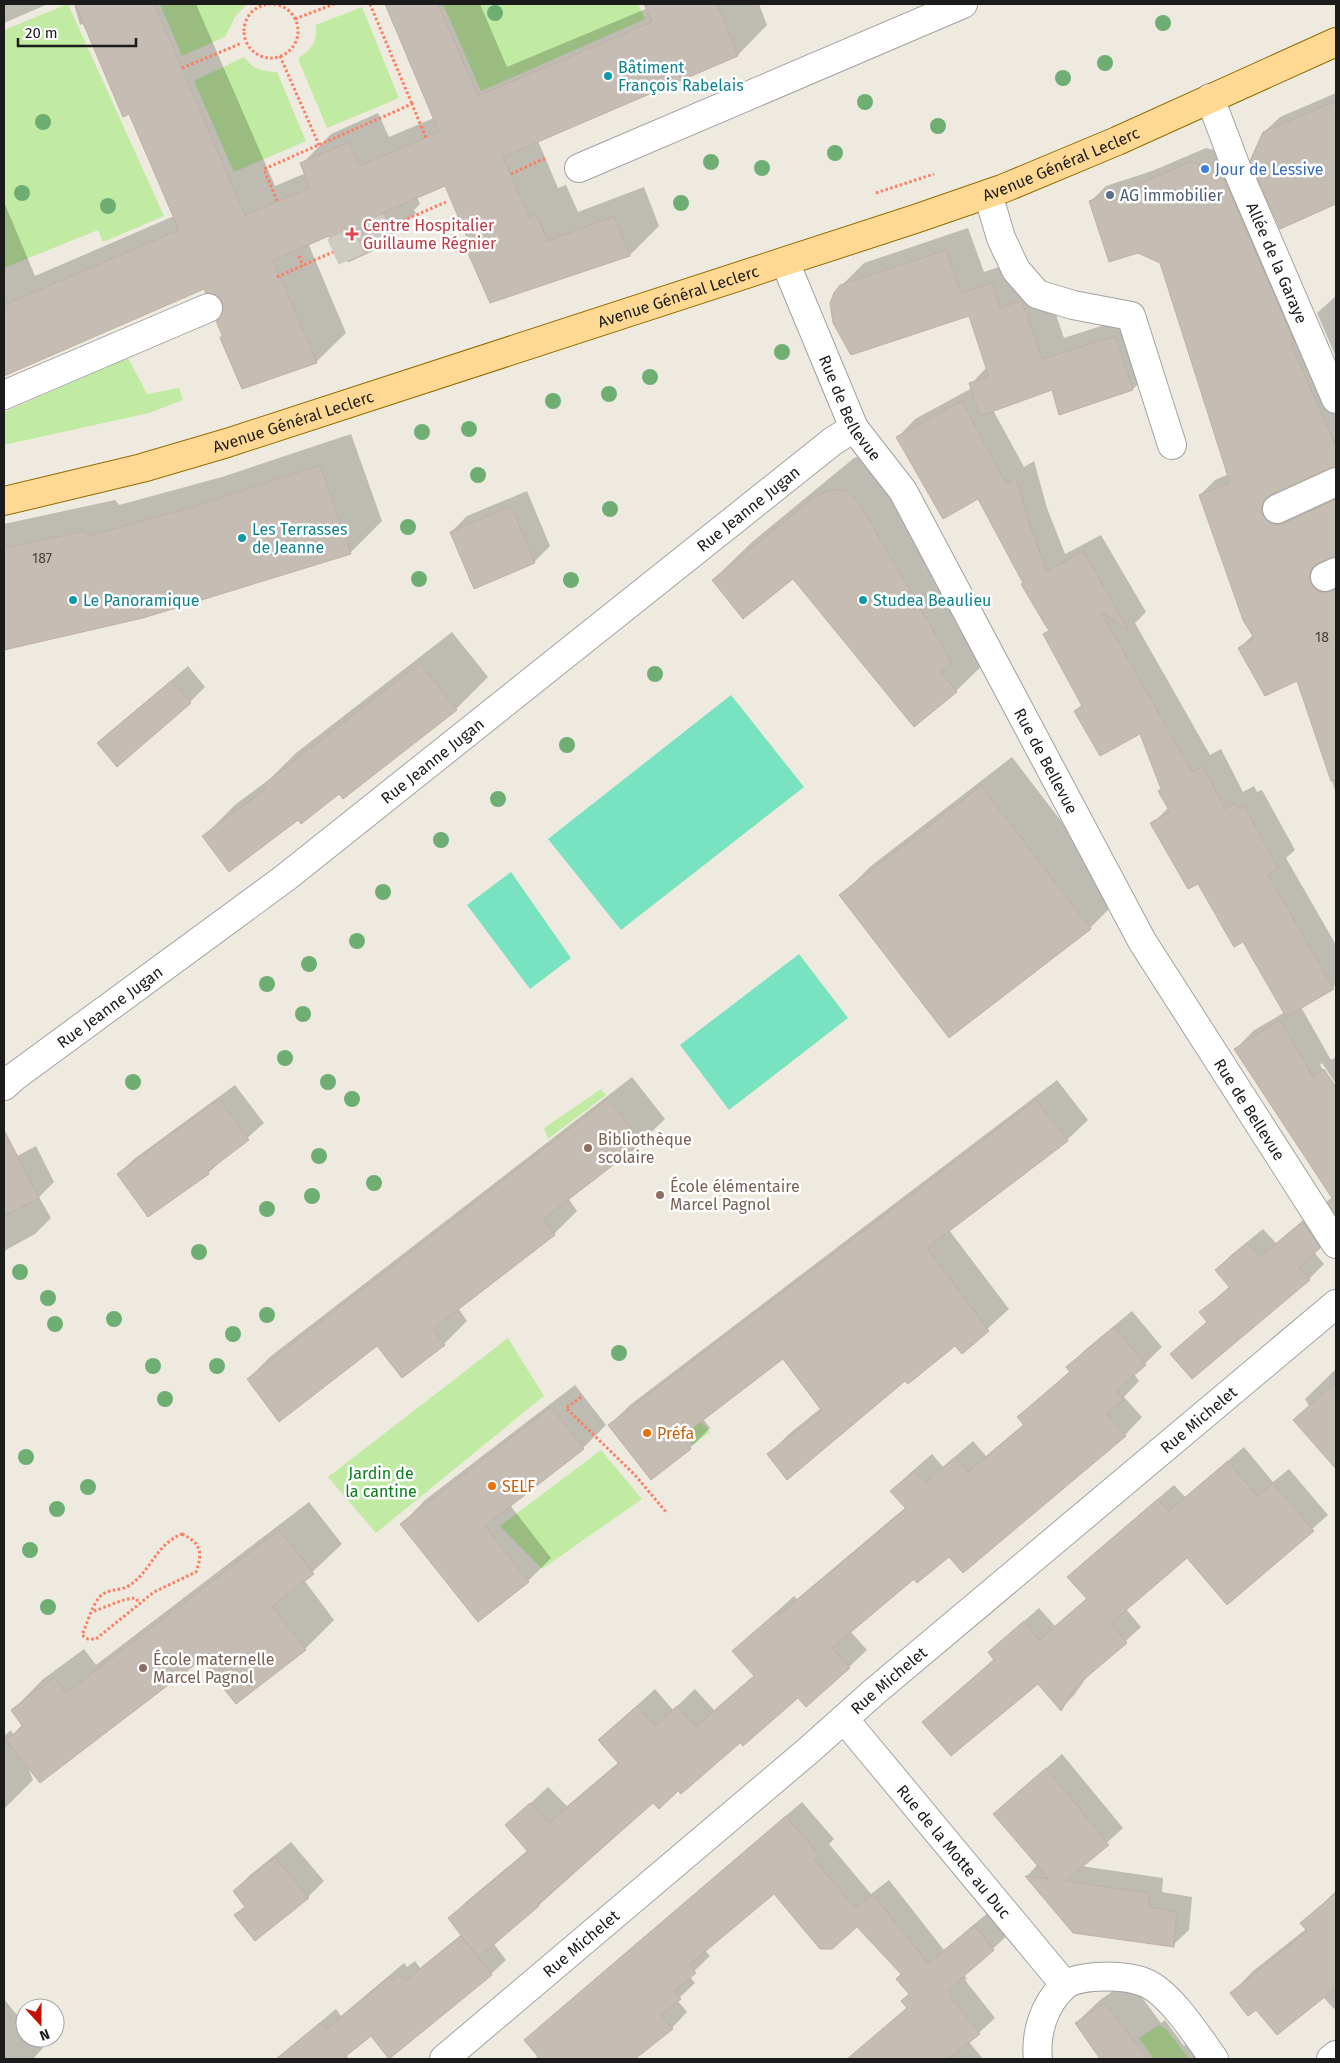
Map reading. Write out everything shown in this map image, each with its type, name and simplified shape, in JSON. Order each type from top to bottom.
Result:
[{"type":"main road","name":"Avenue Général Leclerc","points":[[4,502],[142,468],[226,443],[785,262],[988,194],[1117,141],[1336,42]]},
{"type":"street","points":[[579,168],[935,9],[963,4]]},
{"type":"street","name":"Allée de la Garaye","points":[[1210,98],[1236,167],[1336,399]]},
{"type":"street","points":[[988,194],[1001,238],[1016,270],[1037,294],[1073,305],[1131,316],[1172,445]]},
{"type":"street","name":"Rue de Bellevue","points":[[785,262],[854,428],[903,490],[1142,941],[1336,1244]]},
{"type":"street","points":[[4,395],[208,308]]},
{"type":"street","name":"Rue Jeanne Jugan","points":[[4,1086],[14,1076],[285,878],[833,441],[854,428]]},
{"type":"street","points":[[1277,509],[1336,482]]},
{"type":"street","name":"Rue Michelet","points":[[444,2059],[844,1718],[1336,1304]]},
{"type":"street","name":"Rue de la Motte au Duc","points":[[844,1718],[1065,1985]]},
{"type":"street","points":[[1038,2059],[1036,2046],[1040,2026],[1051,2002],[1065,1985],[1090,1977],[1121,1977],[1147,1983],[1170,2001],[1214,2059]]},
{"type":"street","points":[[1331,2059],[1336,2055]]},
{"type":"path","points":[[263,4],[279,4],[292,12],[295,19],[298,26],[296,42],[285,54],[270,58],[256,54],[245,42],[243,26],[250,12],[263,4]]},
{"type":"path","points":[[295,19],[334,4]]},
{"type":"path","points":[[370,4],[426,138]]},
{"type":"path","points":[[182,68],[242,43]]},
{"type":"path","points":[[280,56],[319,144]]},
{"type":"path","points":[[277,201],[264,169],[412,104]]},
{"type":"path","points":[[389,227],[446,202]]},
{"type":"path","points":[[277,277],[333,252]]},
{"type":"path","points":[[299,256],[304,266]]},
{"type":"path","points":[[581,1397],[566,1408],[635,1475],[666,1512]]},
{"type":"path","points":[[182,1534],[193,1539],[199,1549],[200,1561],[196,1572],[154,1592],[96,1639],[88,1639],[82,1635],[93,1611],[96,1602],[106,1592],[128,1586],[139,1577],[156,1553],[170,1539],[182,1534]]},
{"type":"path","points":[[93,1611],[110,1607],[128,1598],[135,1598],[140,1603]]},
{"type":"green space","points":[[68,4],[164,216],[103,242],[98,230],[4,268],[4,30]]},
{"type":"green space","points":[[160,4],[246,5],[235,17],[225,37],[182,56]]},
{"type":"green space","points":[[443,4],[638,4],[645,19],[481,91]]},
{"type":"green space","points":[[362,7],[399,98],[327,128],[298,59],[313,45],[316,37],[316,25]]},
{"type":"green space","points":[[244,57],[251,65],[258,69],[277,72],[306,141],[234,172],[194,81]]},
{"type":"green space","points":[[128,358],[147,394],[179,388],[183,400],[149,413],[4,445],[4,412]]},
{"type":"green space","points":[[731,695],[804,787],[621,930],[548,839]]},
{"type":"green space","points":[[511,872],[571,958],[530,989],[467,905]]},
{"type":"green space","points":[[799,954],[848,1018],[729,1110],[680,1045]]},
{"type":"green space","points":[[601,1089],[606,1095],[548,1139],[544,1128]]},
{"type":"green space","name":"Jardin de la cantine","points":[[508,1338],[544,1396],[376,1533],[328,1477]]},
{"type":"green space","points":[[669,1384],[710,1432],[693,1445],[657,1395]]},
{"type":"green space","points":[[601,1450],[642,1499],[542,1569],[500,1526]]},
{"type":"green space","points":[[1159,2025],[1167,2030],[1189,2059],[1154,2059],[1139,2038]]},
{"type":"building","points":[[75,4],[154,4],[245,215],[310,188],[300,163],[349,142],[359,166],[439,132],[385,4],[438,4],[478,96],[652,22],[644,4],[717,4],[738,56],[503,157],[529,217],[536,214],[548,241],[614,216],[630,256],[490,303],[464,244],[469,242],[445,186],[382,213],[391,235],[384,238],[387,244],[348,262],[345,255],[339,258],[329,236],[273,260],[317,363],[242,389],[220,338],[222,335],[216,321],[221,317],[223,310],[222,302],[217,295],[206,293],[204,289],[4,376],[4,305],[179,230],[129,114],[123,117]]},
{"type":"building","points":[[1336,101],[1336,204],[1280,229],[1250,161],[1263,132]]},
{"type":"building","points":[[1190,162],[1220,170],[1295,343],[1291,344],[1336,446],[1336,467],[1270,495],[1264,500],[1261,508],[1263,516],[1276,525],[1336,499],[1336,557],[1318,563],[1312,568],[1309,576],[1311,584],[1316,590],[1324,593],[1336,589],[1336,780],[1331,781],[1297,681],[1265,696],[1238,648],[1254,638],[1243,620],[1199,495],[1230,483],[1160,263],[1138,253],[1109,262],[1089,201],[1135,186]]},
{"type":"building","points":[[946,250],[961,293],[992,283],[1000,307],[1022,301],[1042,359],[1115,336],[1133,390],[1059,415],[1052,390],[980,416],[969,383],[989,377],[969,316],[851,355],[833,323],[830,303],[840,285]]},
{"type":"building","points":[[962,401],[1006,484],[1016,478],[1030,526],[1047,571],[1083,551],[1129,631],[1101,612],[1192,772],[1203,766],[1225,809],[1236,803],[1239,809],[1244,806],[1278,868],[1268,875],[1334,989],[1286,1017],[1243,942],[1234,947],[1198,884],[1188,889],[1150,823],[1170,812],[1158,791],[1161,789],[1140,734],[1100,756],[1074,711],[1082,706],[1043,634],[1050,630],[1021,584],[1023,583],[978,499],[943,519],[896,437]]},
{"type":"building","points":[[320,465],[351,554],[143,618],[4,650],[4,548],[84,531],[88,536],[190,508]]},
{"type":"building","name":"Studea Beaulieu","points":[[831,490],[846,490],[859,503],[952,663],[941,672],[957,692],[914,727],[793,579],[743,619],[712,580],[814,497]]},
{"type":"building","points":[[511,506],[535,563],[474,589],[450,532]]},
{"type":"building","points":[[420,663],[457,710],[343,799],[339,794],[301,824],[298,820],[229,872],[202,836],[266,789],[263,785]]},
{"type":"building","points":[[171,681],[191,703],[117,767],[97,743]]},
{"type":"building","points":[[981,786],[1091,929],[949,1038],[839,895]]},
{"type":"building","points":[[1280,1020],[1313,1077],[1324,1069],[1336,1087],[1336,1215],[1327,1202],[1332,1198],[1234,1049]]},
{"type":"building","points":[[219,1099],[249,1140],[208,1171],[209,1174],[148,1217],[117,1174]]},
{"type":"building","points":[[608,1099],[642,1143],[543,1219],[555,1235],[433,1329],[445,1345],[402,1378],[377,1346],[279,1422],[247,1379]]},
{"type":"building","points":[[1036,1100],[1068,1141],[927,1248],[989,1331],[962,1354],[955,1346],[908,1384],[905,1381],[787,1480],[767,1454],[822,1411],[783,1359],[681,1437],[691,1449],[651,1480],[608,1425]]},
{"type":"building","points":[[4,1130],[39,1198],[4,1216]]},
{"type":"building","points":[[1303,1222],[1320,1248],[1299,1267],[1310,1280],[1192,1379],[1170,1354],[1207,1322],[1199,1312],[1230,1288],[1215,1270],[1247,1243],[1260,1257]]},
{"type":"building","points":[[1114,1327],[1146,1365],[1116,1391],[1123,1400],[1106,1414],[1126,1436],[963,1573],[949,1557],[917,1583],[914,1579],[832,1648],[850,1668],[806,1707],[798,1698],[743,1746],[740,1743],[681,1794],[678,1791],[659,1809],[653,1803],[538,1904],[539,1906],[478,1958],[448,1918],[528,1852],[505,1825],[530,1803],[549,1823],[619,1764],[598,1740],[637,1706],[655,1726],[677,1706],[696,1727],[754,1676],[732,1651],[776,1613],[778,1616],[906,1509],[890,1491],[914,1471],[925,1483],[955,1457],[968,1472],[1024,1425],[1017,1417],[1070,1372],[1066,1367]]},
{"type":"building","points":[[1336,1382],[1336,1469],[1293,1420]]},
{"type":"building","name":"SELF","points":[[551,1407],[584,1449],[485,1526],[529,1582],[478,1622],[400,1524]]},
{"type":"building","points":[[1228,1461],[1257,1496],[1273,1483],[1314,1531],[1227,1605],[1187,1558],[1111,1623],[1127,1643],[1076,1686],[1061,1711],[1038,1684],[951,1756],[922,1722],[994,1660],[988,1652],[1024,1621],[1039,1640],[1087,1599],[1067,1577],[1158,1499],[1169,1511]]},
{"type":"building","points":[[279,1530],[314,1574],[272,1606],[306,1650],[236,1704],[201,1660],[40,1783],[6,1740],[23,1727],[11,1710],[54,1677],[66,1693]]},
{"type":"building","points":[[1046,1768],[1109,1845],[1065,1881],[1149,1893],[1148,1907],[1177,1912],[1174,1947],[1073,1933],[1025,1876],[1049,1879],[993,1814]]},
{"type":"building","points":[[786,1816],[819,1855],[814,1859],[855,1908],[873,1894],[928,1964],[974,1925],[994,1950],[948,1990],[952,1995],[950,1996],[980,2034],[948,2059],[847,2059],[907,2008],[901,2001],[909,1994],[896,1979],[901,1974],[857,1927],[832,1949],[820,1949],[774,1894],[689,1965],[696,1973],[674,1991],[681,1999],[661,2015],[673,2029],[635,2059],[540,2059],[524,2040]]},
{"type":"building","points":[[275,1857],[309,1898],[255,1941],[234,1915],[245,1907],[233,1891]]},
{"type":"building","points":[[1336,1893],[1336,1988],[1277,2035],[1256,2010],[1248,2016],[1230,1993],[1307,1931],[1300,1923]]},
{"type":"building","points":[[461,1936],[492,1975],[389,2059],[371,2036],[346,2056],[349,2059],[276,2059],[320,2023],[326,2030],[389,1977],[392,1981],[399,1975],[405,1981]]},
{"type":"building","points":[[1105,2003],[1148,2059],[1100,2059],[1075,2023]]},
{"type":"tunnel","points":[[333,252],[389,227]]},
{"type":"place","name":"Bâtiment François Rabelais","points":[[608,76]]},
{"type":"place","name":"Jour de Lessive","points":[[1205,169]]},
{"type":"place","name":"AG immobilier","points":[[1110,195]]},
{"type":"place","name":"Centre Hospitalier Guillaume Régnier","points":[[352,234]]},
{"type":"place","name":"Les Terrasses de Jeanne","points":[[242,538]]},
{"type":"place","name":"Le Panoramique","points":[[73,600]]},
{"type":"place","name":"Studea Beaulieu","points":[[863,600]]},
{"type":"place","name":"Bibliothèque scolaire","points":[[588,1148]]},
{"type":"place","name":"École élémentaire Marcel Pagnol","points":[[660,1195]]},
{"type":"place","name":"Préfa","points":[[647,1433]]},
{"type":"place","name":"SELF","points":[[492,1486]]},
{"type":"place","name":"École maternelle Marcel Pagnol","points":[[143,1668]]}]
